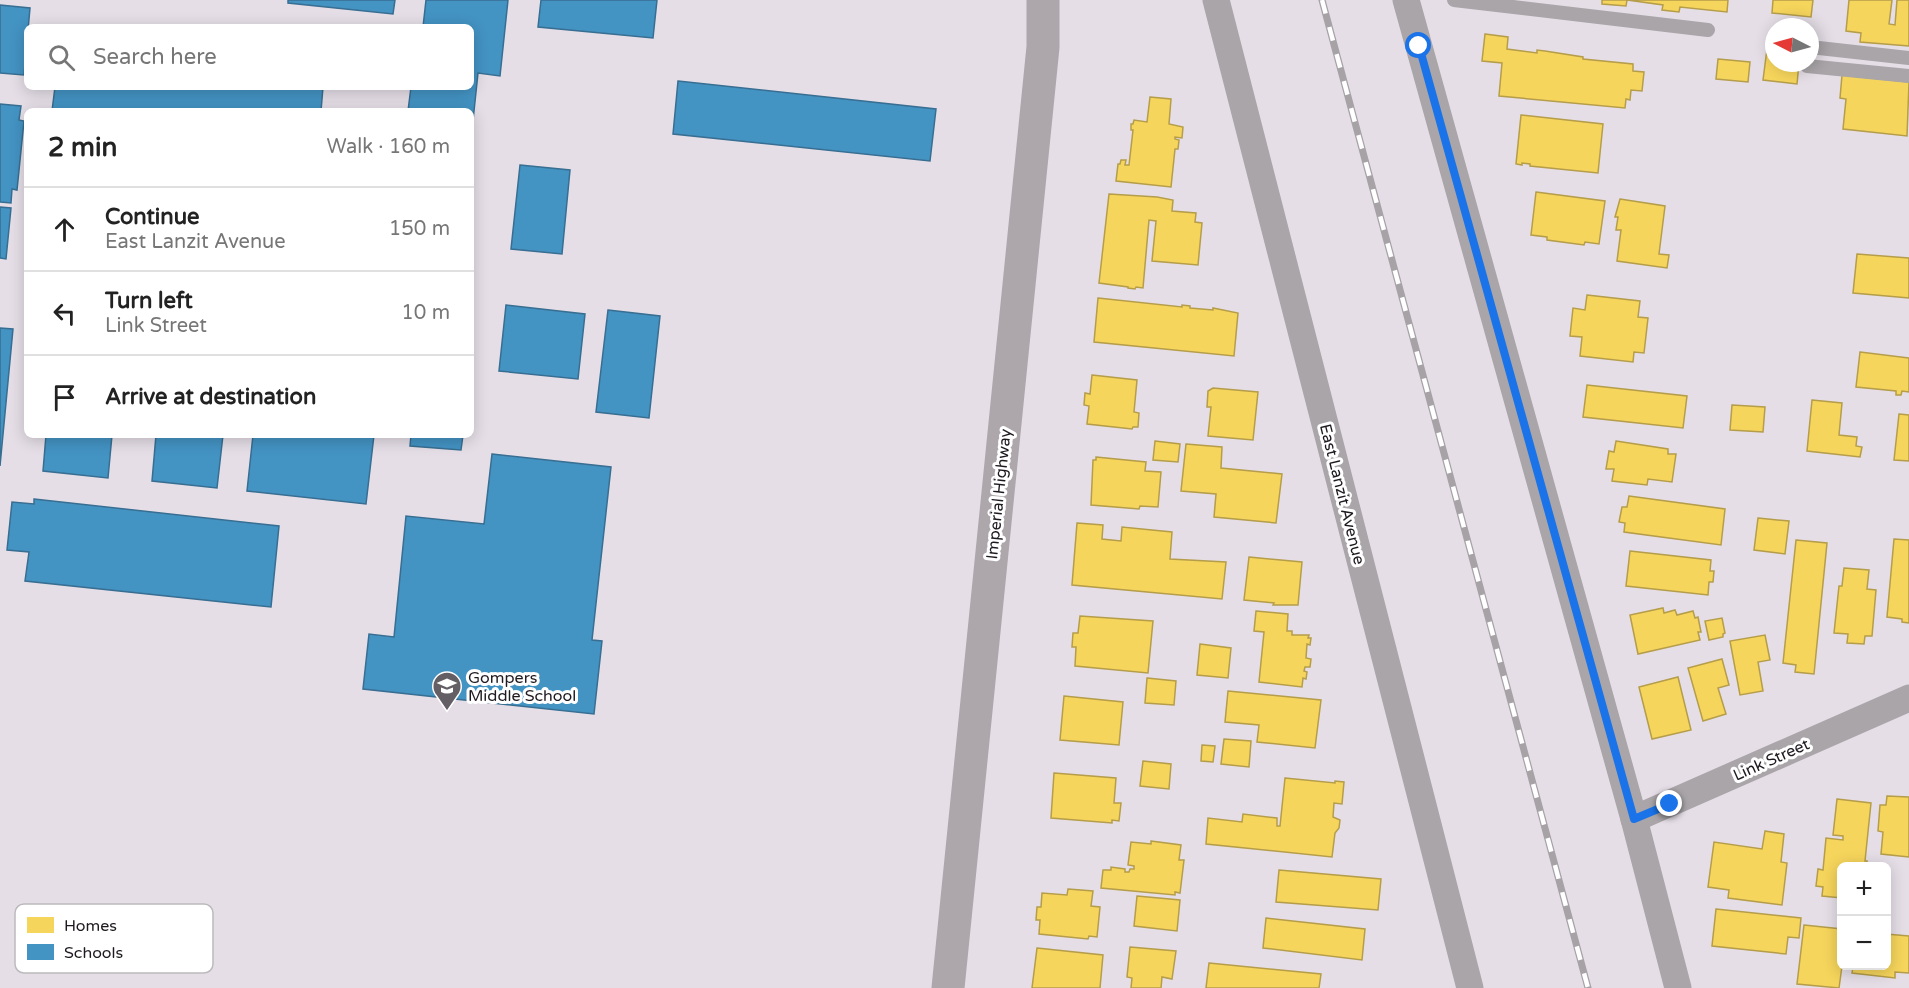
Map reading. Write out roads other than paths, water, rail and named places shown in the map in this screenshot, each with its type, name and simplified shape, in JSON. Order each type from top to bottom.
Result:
[{"type":"main road","name":"Imperial Highway","points":[[948,988],[1038,105],[1043,47],[1042,0]]},
{"type":"street","name":"East Lanzit Avenue","points":[[1216,0],[1465,985]]},
{"type":"street","points":[[1406,0],[1634,819],[1678,988]]},
{"type":"street","name":"Link Street","points":[[1634,819],[1909,699]]},
{"type":"lane","points":[[1454,0],[1708,30]]},
{"type":"lane","points":[[1819,48],[1909,58]]},
{"type":"lane","points":[[1819,67],[1909,76]]},
{"type":"railway","points":[[1322,0],[1588,988]]},
{"type":"place","name":"Gompers Middle School","points":[[447,712]]}]
